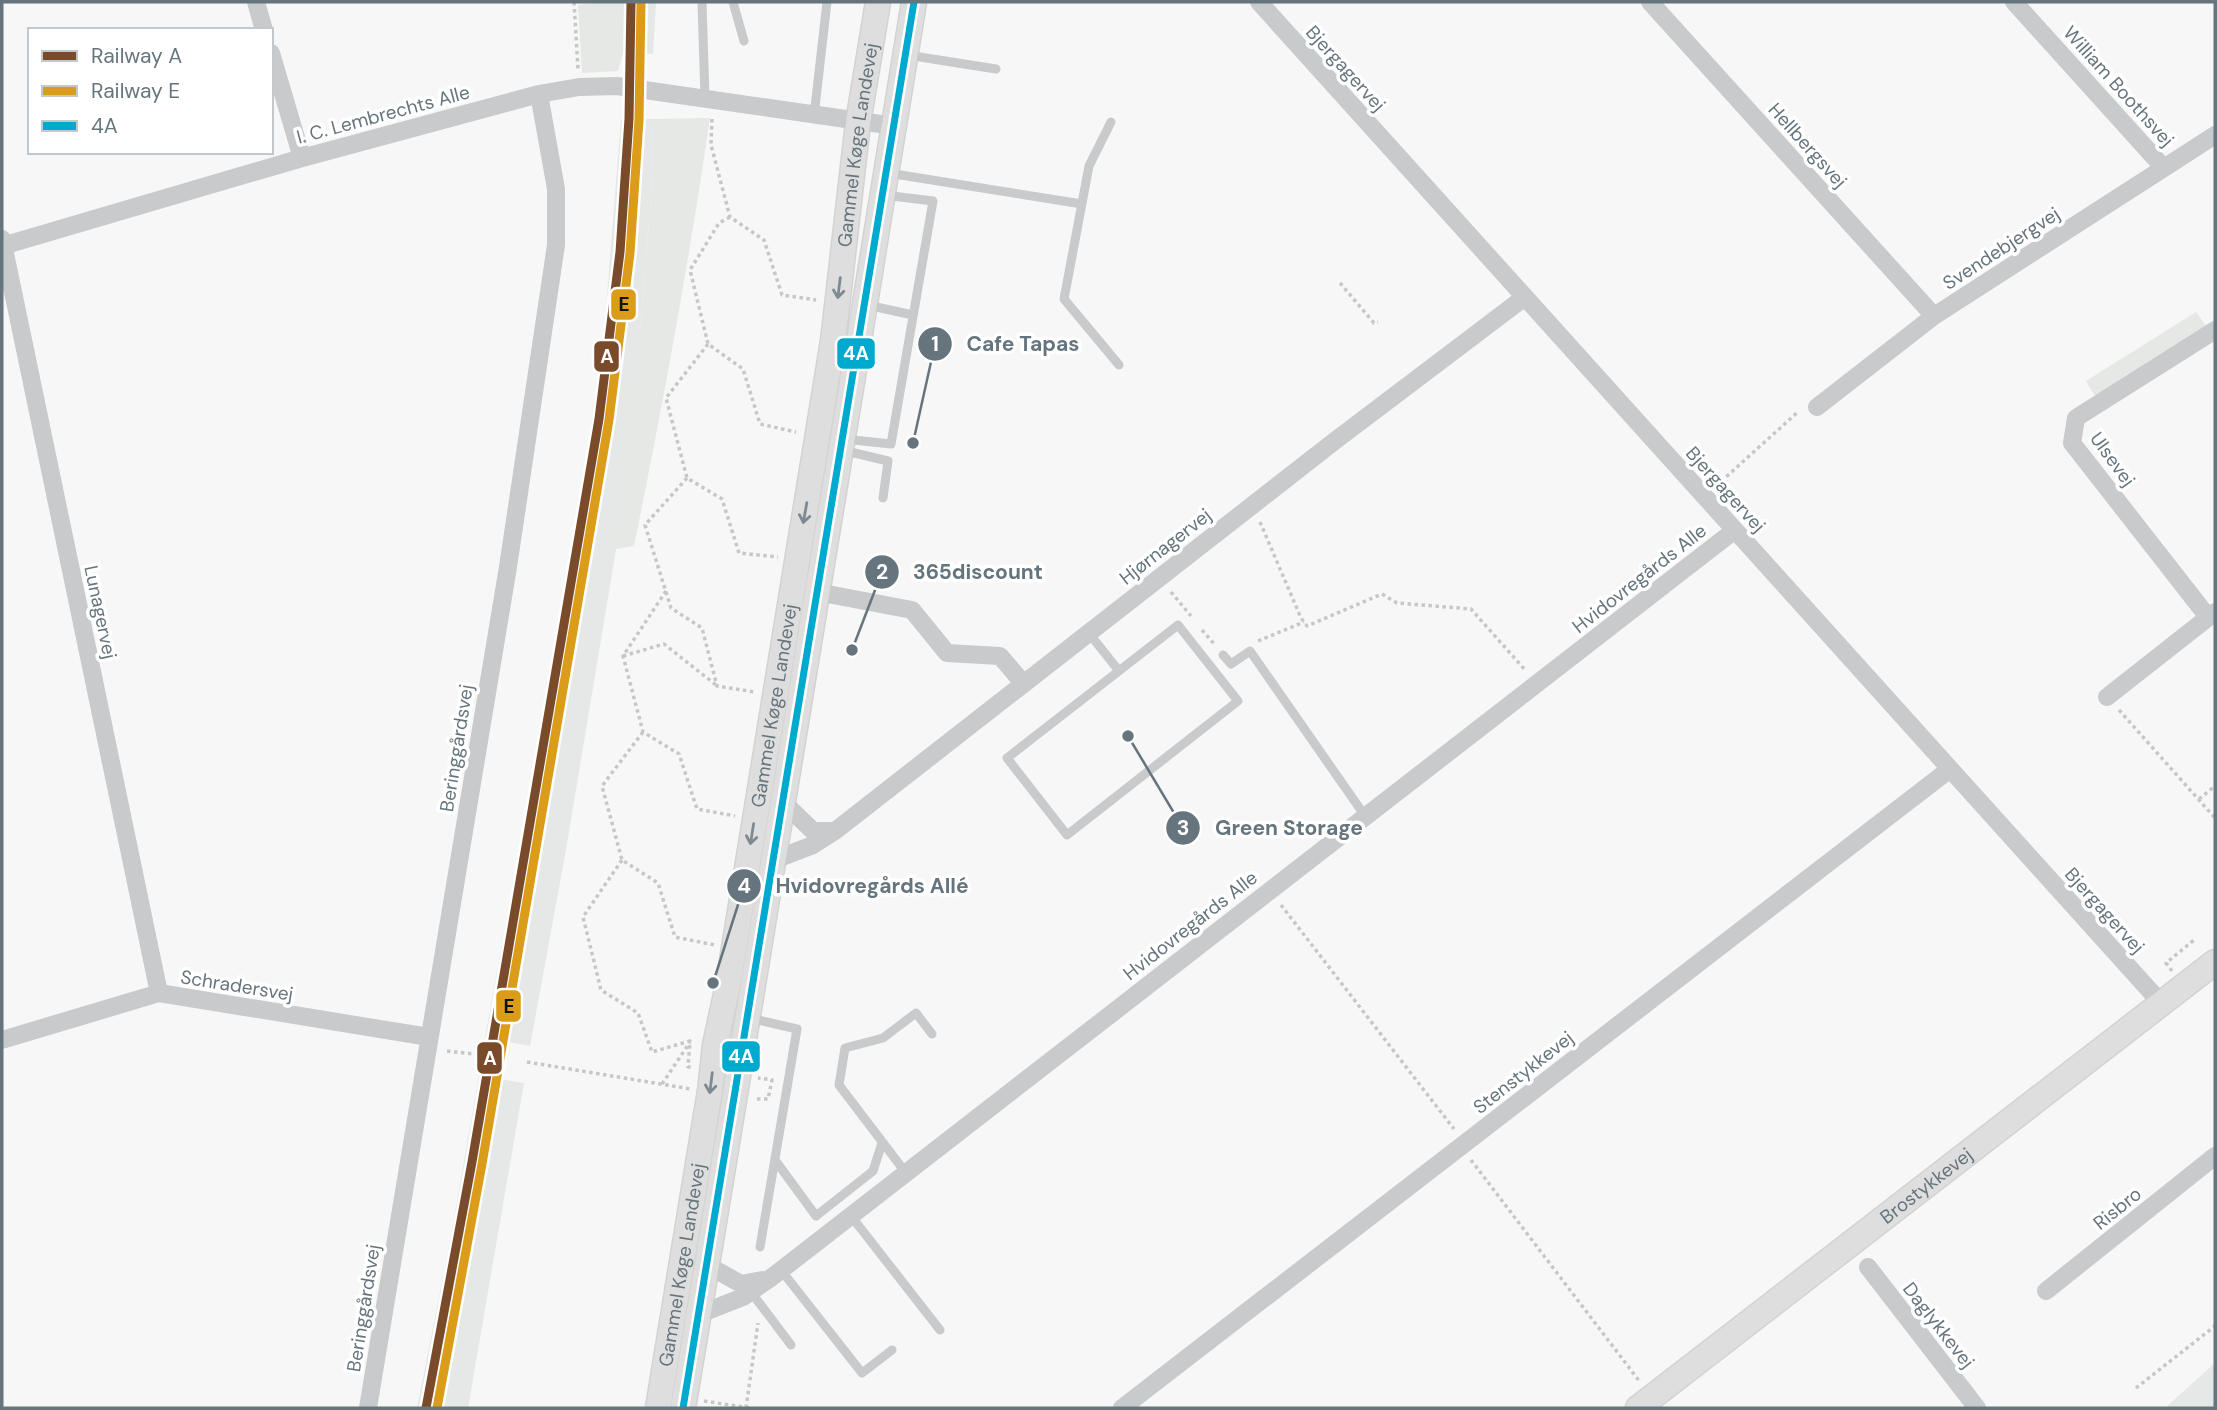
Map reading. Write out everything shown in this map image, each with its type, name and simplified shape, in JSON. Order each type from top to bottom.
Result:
[{"type":"main road","name":"Gammel Køge Landevej","points":[[684,1403],[709,1266],[817,592],[833,442],[837,303],[858,123],[877,2]]},
{"type":"main road","name":"Gammel Køge Landevej","points":[[658,1408],[710,1091],[715,1045],[728,985],[797,560],[833,442],[864,304],[914,2]]},
{"type":"main road","name":"Brostykkevej","points":[[1638,1408],[2215,962]]},
{"type":"street","points":[[256,2],[263,28]]},
{"type":"street","name":"Bjergagervej","points":[[1259,2],[2162,1004]]},
{"type":"street","name":"Hellbergsvej","points":[[1650,2],[1934,316]]},
{"type":"street","name":"William Boothsvej","points":[[2014,2],[2164,168]]},
{"type":"street","points":[[273,60],[302,158]]},
{"type":"street","name":"I. C. Lembrechts Alle","points":[[2,243],[302,158],[539,94],[579,87],[617,86],[894,127]]},
{"type":"street","name":"Beringgårdsvej","points":[[368,1408],[508,567],[556,245],[556,189],[539,94]]},
{"type":"street","name":"Svendebjergvej","points":[[1817,407],[1934,316],[2215,135]]},
{"type":"street","name":"Lunagervej","points":[[2,243],[159,993]]},
{"type":"street","name":"Hjørnagervej","points":[[774,860],[813,845],[835,831],[1252,505],[1525,298]]},
{"type":"street","name":"Ulsevej","points":[[2107,697],[2212,615],[2072,443],[2076,418],[2215,330]]},
{"type":"street","name":"Hvidovregårds Alle","points":[[700,1314],[743,1297],[756,1298],[777,1274],[1735,530]]},
{"type":"street","name":"Gammel Køge Landevej","points":[[817,592],[912,610],[947,653],[1000,656],[1024,683]]},
{"type":"street","name":"Stenstykkevej","points":[[1122,1408],[1950,769]]},
{"type":"street","points":[[784,803],[813,831],[835,831]]},
{"type":"street","name":"Schradersvej","points":[[2,1040],[159,993],[429,1037]]},
{"type":"street","name":"Risbro","points":[[2046,1292],[2215,1156]]},
{"type":"street","name":"Hvidovregårds Alle","points":[[709,1266],[741,1284],[777,1274]]},
{"type":"street","name":"Daglykkevej","points":[[1868,1267],[1970,1406]]},
{"type":"lane","points":[[702,2],[709,98]]},
{"type":"lane","points":[[733,2],[744,41]]},
{"type":"lane","points":[[814,116],[827,2]]},
{"type":"lane","points":[[906,55],[996,69]]},
{"type":"lane","points":[[1111,122],[1089,166],[1064,299],[1119,365]]},
{"type":"lane","points":[[884,184],[1082,204]]},
{"type":"lane","points":[[833,442],[891,444],[933,201],[884,184]]},
{"type":"lane","points":[[864,304],[913,315]]},
{"type":"lane","points":[[833,442],[888,461],[883,498]]},
{"type":"lane","points":[[1178,625],[1238,701],[1067,835],[1007,758],[1119,671],[1178,625]]},
{"type":"lane","points":[[1088,632],[1119,671]]},
{"type":"lane","points":[[1223,655],[1231,664],[1250,651],[1365,816]]},
{"type":"lane","points":[[906,1173],[839,1084],[845,1048],[883,1038],[916,1013],[932,1034]]},
{"type":"lane","points":[[747,1017],[797,1029],[760,1247]]},
{"type":"lane","points":[[775,1160],[816,1216],[873,1171],[882,1143]]},
{"type":"lane","points":[[851,1216],[940,1330]]},
{"type":"lane","points":[[777,1274],[862,1373],[892,1350]]},
{"type":"lane","points":[[756,1298],[791,1345]]},
{"type":"path","points":[[574,2],[579,87]]},
{"type":"path","points":[[709,98],[711,145],[730,217],[764,240],[782,295],[837,303]]},
{"type":"path","points":[[730,217],[719,223],[690,270],[708,344],[743,369],[760,424],[833,442]]},
{"type":"path","points":[[1340,283],[1374,323],[1378,322]]},
{"type":"path","points":[[708,344],[666,398],[687,478],[723,499],[739,553],[797,560]]},
{"type":"path","points":[[1704,496],[1804,407],[1817,407]]},
{"type":"path","points":[[687,478],[645,525],[671,608],[702,628],[717,686]]},
{"type":"path","points":[[1252,505],[1307,626],[1382,594],[1397,603],[1471,609],[1537,682]]},
{"type":"path","points":[[666,591],[623,656],[643,732],[679,754],[697,810],[755,820]]},
{"type":"path","points":[[1258,641],[1304,622]]},
{"type":"path","points":[[623,656],[664,645],[717,686],[775,696]]},
{"type":"path","points":[[2107,697],[2215,818]]},
{"type":"path","points":[[643,732],[602,786],[622,860],[658,883],[675,937],[732,949]]},
{"type":"path","points":[[2199,799],[2215,786]]},
{"type":"path","points":[[622,860],[583,917],[601,990],[638,1013],[652,1052],[690,1041],[715,1045]]},
{"type":"path","points":[[429,1037],[443,1051],[483,1055]]},
{"type":"path","points":[[688,1067],[690,1041]]},
{"type":"path","points":[[662,1084],[690,1041]]},
{"type":"path","points":[[527,1062],[710,1091]]},
{"type":"path","points":[[768,1099],[772,1080]]},
{"type":"path","points":[[684,1403],[748,1408],[756,1298]]},
{"type":"path","points":[[2136,1388],[2215,1326]]},
{"type":"shaded area","points":[[623,2],[656,2],[653,54],[623,53]]},
{"type":"shaded area","points":[[623,2],[623,53],[618,71],[582,73],[578,5]]},
{"type":"shaded area","points":[[710,118],[675,333],[634,546],[616,549],[640,333],[653,172],[652,119]]},
{"type":"shaded area","points":[[621,119],[652,119],[653,172],[640,333],[622,514],[530,1046],[485,1038],[573,552],[604,333]]},
{"type":"shaded area","points":[[2196,312],[2207,327],[2095,396],[2086,381]]},
{"type":"shaded area","points":[[479,1076],[524,1083],[468,1408],[417,1408],[448,1252]]},
{"type":"shaded area","points":[[2215,1363],[2215,1408],[2165,1408]]},
{"type":"rail line","name":"A","points":[[426,1408],[472,1162],[599,419],[620,252],[629,119],[631,2]]},
{"type":"rail line","name":"E","points":[[437,1408],[482,1164],[609,420],[630,253],[639,120],[641,2]]},
{"type":"transit line","name":"4A","points":[[683,1408],[914,2]]},
{"type":"place","name":"Cafe Tapas","points":[[913,443]]},
{"type":"place","name":"365discount","points":[[852,650]]},
{"type":"place","name":"Green Storage","points":[[1128,736]]},
{"type":"place","name":"Hvidovregårds Allé","points":[[713,983]]}]
